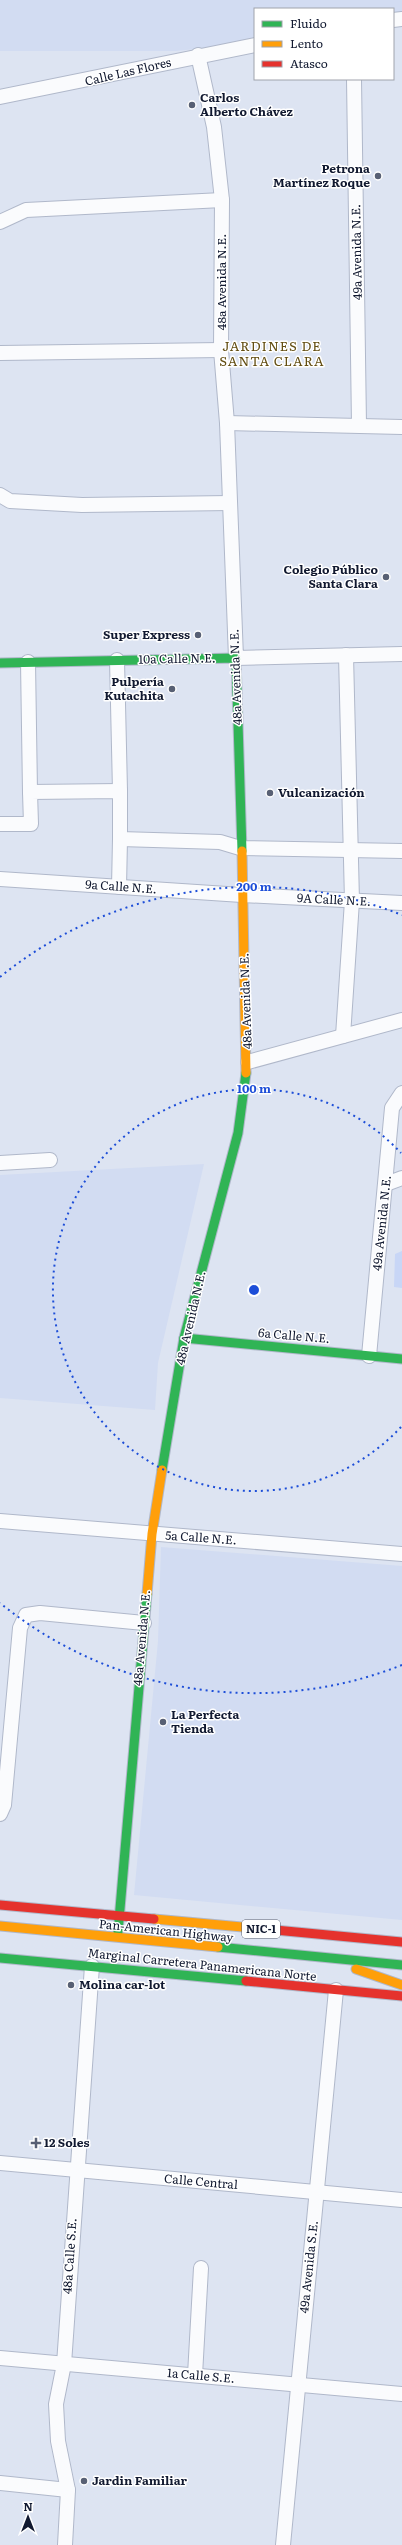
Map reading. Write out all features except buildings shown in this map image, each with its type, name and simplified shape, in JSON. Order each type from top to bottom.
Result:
[{"type":"main road","name":"10a Calle N.E.","points":[[0,663],[236,658]]},
{"type":"main road","name":"48a Avenida N.E.","points":[[117,1938],[152,1534],[184,1338],[238,1132],[248,1062],[240,848],[236,658]]},
{"type":"main road","name":"6a Calle N.E.","points":[[184,1338],[402,1359]]},
{"type":"main road","name":"Pan-American Highway","points":[[0,1905],[402,1942]]},
{"type":"main road","name":"Pan-American Highway","points":[[0,1926],[402,1965]]},
{"type":"main road","name":"Marginal Carretera Panamericana Norte","points":[[0,1958],[402,1996]]},
{"type":"main road","points":[[328,1959],[402,1985]]},
{"type":"street","name":"Calle Las Flores","points":[[0,97],[112,76],[198,55],[254,45]]},
{"type":"street","name":"48a Avenida N.E.","points":[[198,55],[214,127],[222,200],[221,350],[228,423],[236,658]]},
{"type":"street","name":"49a Avenida N.E.","points":[[354,80],[359,425]]},
{"type":"street","points":[[0,222],[26,210],[222,200]]},
{"type":"street","points":[[0,353],[221,350]]},
{"type":"street","points":[[228,423],[402,427]]},
{"type":"street","points":[[0,495],[10,501],[82,505],[230,503]]},
{"type":"street","name":"10a Calle N.E.","points":[[236,658],[402,654]]},
{"type":"street","points":[[343,1036],[352,901],[346,655]]},
{"type":"street","points":[[117,660],[120,791],[119,887]]},
{"type":"street","points":[[0,824],[31,824],[28,662]]},
{"type":"street","points":[[30,792],[120,791]]},
{"type":"street","points":[[120,839],[220,842],[240,848],[402,851]]},
{"type":"street","name":"9a Calle N.E.","points":[[0,880],[242,895]]},
{"type":"street","name":"9A Calle N.E.","points":[[242,895],[402,903]]},
{"type":"street","points":[[248,1062],[402,1020]]},
{"type":"street","name":"49a Avenida N.E.","points":[[369,1356],[392,1108],[401,1093]]},
{"type":"street","points":[[0,1163],[50,1160]]},
{"type":"street","points":[[386,1184],[402,1178]]},
{"type":"street","name":"5a Calle N.E.","points":[[0,1521],[402,1554]]},
{"type":"street","points":[[0,1814],[4,1805],[20,1628],[26,1615],[40,1613],[144,1623]]},
{"type":"street","name":"48a Calle S.E.","points":[[65,2545],[68,2490],[58,2441],[56,2404],[64,2364],[76,2170],[92,1966]]},
{"type":"street","name":"49a Avenida S.E.","points":[[283,2545],[297,2383],[318,2192],[336,1990]]},
{"type":"street","name":"Calle Central","points":[[0,2163],[402,2200]]},
{"type":"street","points":[[195,2375],[201,2268]]},
{"type":"street","name":"1a Calle S.E.","points":[[0,2358],[297,2383],[402,2394]]},
{"type":"street","points":[[0,2483],[68,2490]]},
{"type":"shaded area","points":[[0,0],[402,0],[402,26],[394,27],[394,8],[254,8],[254,43],[176,51],[0,51]]},
{"type":"shaded area","points":[[204,1164],[158,1363],[155,1410],[0,1398],[0,1175]]},
{"type":"shaded area","points":[[402,1251],[402,1288],[394,1287],[395,1254]]},
{"type":"shaded area","points":[[161,1547],[402,1566],[402,1920],[134,1895],[158,1641]]},
{"type":"traffic: fast","points":[[0,663],[236,658],[242,851]]},
{"type":"traffic: fast","points":[[162,1470],[184,1338],[238,1133],[246,1073]]},
{"type":"traffic: fast","points":[[184,1338],[402,1359]]},
{"type":"traffic: fast","points":[[118,1932],[147,1594]]},
{"type":"traffic: fast","points":[[218,1947],[402,1965]]},
{"type":"traffic: fast","points":[[0,1958],[246,1981]]},
{"type":"traffic: slow","points":[[242,851],[246,1073]]},
{"type":"traffic: slow","points":[[147,1594],[152,1534],[162,1470]]},
{"type":"traffic: slow","points":[[154,1919],[275,1930]]},
{"type":"traffic: slow","points":[[0,1926],[218,1947]]},
{"type":"traffic: slow","points":[[356,1969],[402,1985]]},
{"type":"traffic: jam","points":[[0,1905],[154,1919]]},
{"type":"traffic: jam","points":[[275,1930],[402,1942]]},
{"type":"traffic: jam","points":[[246,1981],[402,1996]]},
{"type":"place","name":"Carlos Alberto Chávez","points":[[192,105]]},
{"type":"place","name":"Petrona Martínez Roque","points":[[378,176]]},
{"type":"place","name":"Colegio Público Santa Clara","points":[[386,577]]},
{"type":"place","name":"Super Express","points":[[198,635]]},
{"type":"place","name":"Pulpería Kutachita","points":[[172,689]]},
{"type":"place","name":"Vulcanización","points":[[270,793]]},
{"type":"place","name":"La Perfecta Tienda","points":[[163,1722]]},
{"type":"place","name":"Molina car-lot","points":[[71,1985]]},
{"type":"place","name":"12 Soles","points":[[36,2143]]},
{"type":"place","name":"Jardin Familiar","points":[[84,2481]]},
{"type":"district","name":"JARDINES DE SANTA CLARA","points":[[272,354]]}]
